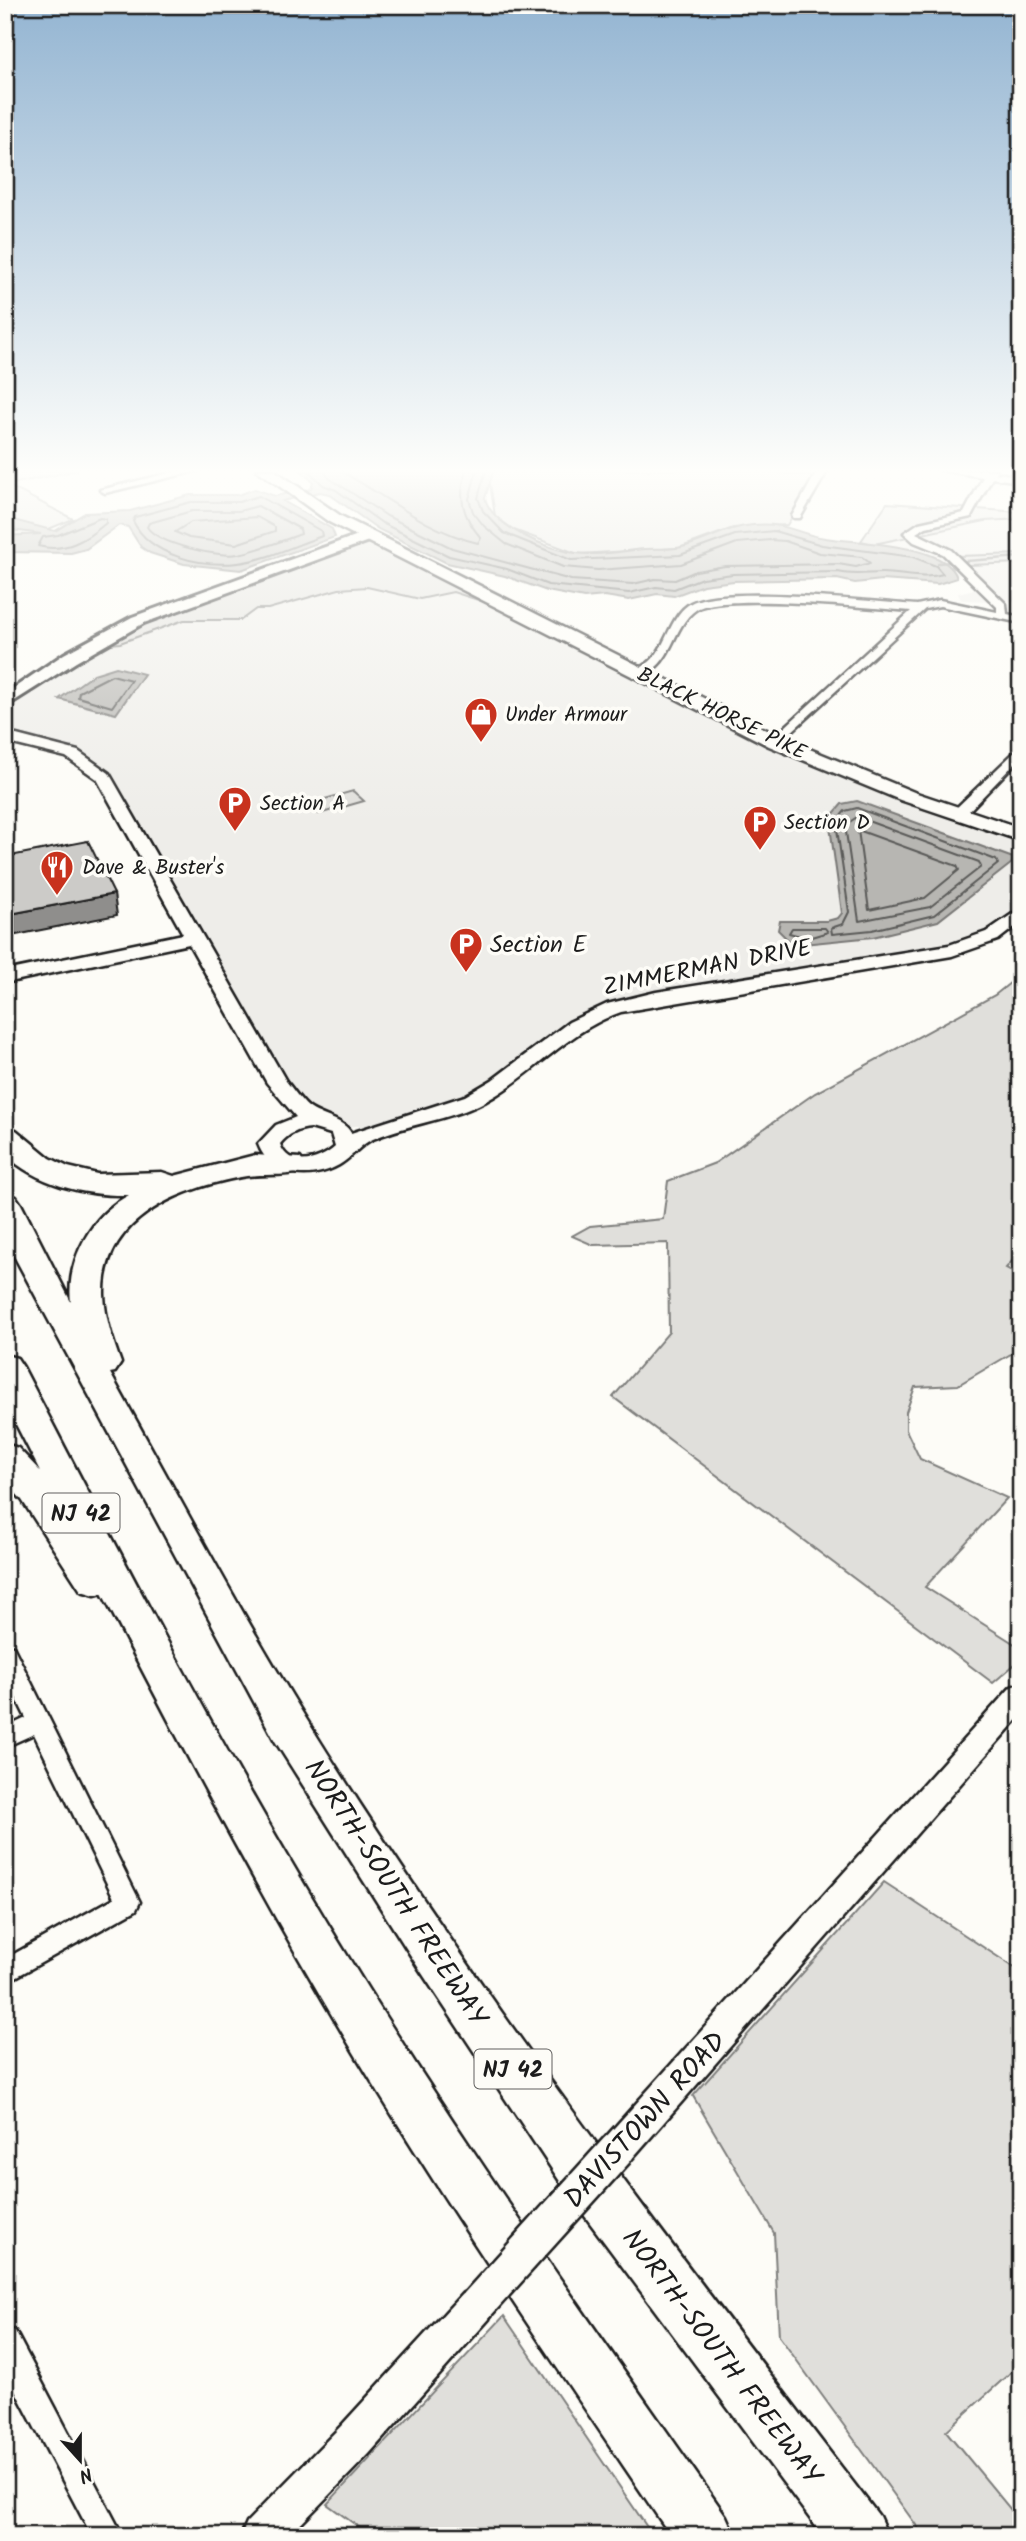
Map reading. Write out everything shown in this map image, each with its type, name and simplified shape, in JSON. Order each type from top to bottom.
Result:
[{"type":"highway","points":[[5,1137],[25,1156],[49,1171],[85,1184],[110,1186],[149,1185],[192,1175],[278,1147]]},
{"type":"highway","points":[[145,1470],[98,1351],[86,1304],[86,1280],[94,1252],[117,1218],[153,1192],[243,1166],[278,1147]]},
{"type":"highway","name":"NORTH-SOUTH FREEWAY","points":[[5,1204],[27,1251],[145,1470],[290,1729],[435,1952],[585,2174],[859,2536]]},
{"type":"highway","name":"NJ 42","points":[[5,1367],[158,1659],[303,1925],[464,2183],[706,2536]]},
{"type":"highway","points":[[5,1457],[35,1490],[88,1570],[158,1659]]},
{"type":"main road","points":[[5,702],[70,658],[138,620],[224,589]]},
{"type":"main road","name":"BLACK HORSE PIKE","points":[[473,589],[776,742],[863,779],[1021,835]]},
{"type":"street","points":[[984,589],[1002,606],[1002,616]]},
{"type":"street","points":[[640,673],[656,664],[690,609],[708,601],[919,608],[940,603],[1021,620]]},
{"type":"street","points":[[776,742],[919,608]]},
{"type":"street","points":[[5,737],[64,752],[99,771],[277,1083],[299,1110],[342,1133],[345,1146]]},
{"type":"street","points":[[958,814],[1021,750]]},
{"type":"street","name":"ZIMMERMAN DRIVE","points":[[421,1117],[368,1126],[297,1122],[278,1147],[309,1167],[325,1164],[339,1155],[345,1146],[364,1135],[421,1117],[485,1094],[560,1036],[592,1016],[612,1009],[669,996],[952,950],[992,936],[1021,913]]},
{"type":"street","points":[[5,977],[195,937]]},
{"type":"street","points":[[277,1083],[282,1117],[278,1147]]},
{"type":"street","points":[[5,1652],[128,1902],[5,1972]]},
{"type":"street","name":"DAVISTOWN ROAD","points":[[261,2536],[355,2440],[1021,1695]]},
{"type":"street","points":[[5,1738],[39,1722]]},
{"type":"street","points":[[5,2341],[108,2536]]},
{"type":"shaded area","points":[[224,589],[345,589],[268,609],[256,609],[241,620],[184,620],[120,643],[91,646],[138,620]]},
{"type":"shaded area","points":[[240,589],[474,589],[745,725],[1021,835],[1021,913],[979,942],[612,1009],[485,1094],[382,1125],[335,1127],[304,1114],[92,765],[5,737],[5,702],[70,658]]},
{"type":"shaded area","points":[[374,589],[472,589],[522,614],[453,592],[420,599]]},
{"type":"shaded area","points":[[976,589],[1021,589],[1021,602],[961,600],[958,593]]},
{"type":"shaded area","points":[[353,791],[364,801],[319,814],[307,808],[307,804]]},
{"type":"shaded area","points":[[1021,974],[1021,1251],[1006,1268],[1021,1276],[1021,1348],[958,1385],[915,1387],[906,1412],[906,1430],[920,1459],[1007,1498],[925,1587],[1021,1648],[1021,1659],[993,1683],[613,1397],[669,1332],[668,1243],[593,1245],[572,1236],[590,1226],[663,1219],[668,1181],[715,1163],[815,1093],[995,995]]},
{"type":"shaded area","points":[[884,1882],[1021,1972],[1021,2363],[946,2431],[1021,2522],[1021,2536],[924,2536],[779,2336],[774,2233],[693,2096]]},
{"type":"shaded area","points":[[504,2316],[653,2536],[371,2536],[327,2504]]},
{"type":"water","points":[[540,589],[694,589],[674,596],[657,594],[629,600],[605,596],[584,598]]},
{"type":"water","points":[[116,667],[144,674],[116,714],[59,699],[94,674]]},
{"type":"water","points":[[857,801],[1013,858],[1012,863],[938,921],[873,937],[793,945],[778,930],[780,921],[827,921],[838,918],[842,913],[829,819],[842,804]]},
{"type":"building","points":[[88,841],[114,894],[5,915],[5,857]]},
{"type":"place","name":"Under Armour","points":[[481,744]]},
{"type":"place","name":"Section A","points":[[235,833]]},
{"type":"place","name":"Section D","points":[[760,852]]},
{"type":"place","name":"Dave & Buster's","points":[[57,897]]},
{"type":"place","name":"Section E","points":[[466,974]]}]
